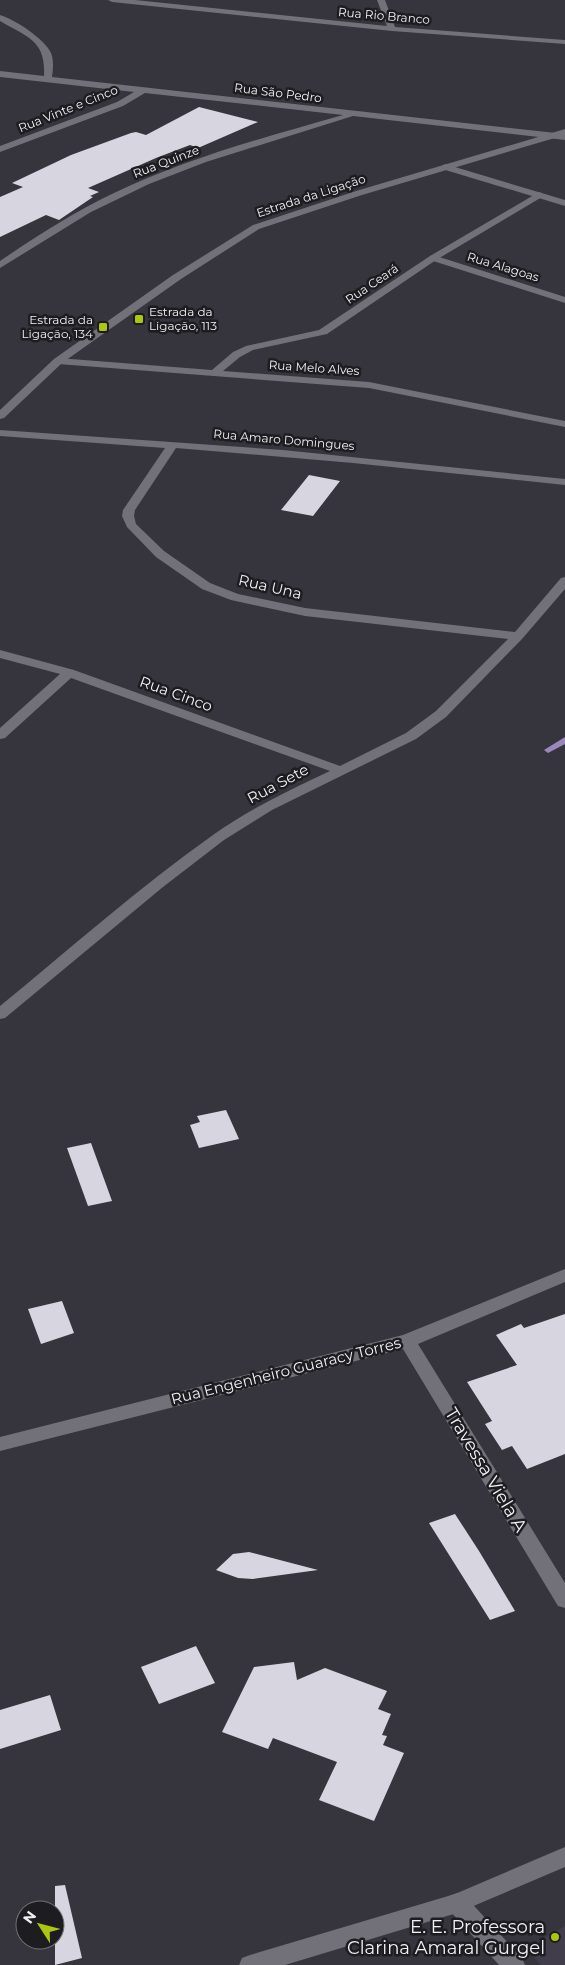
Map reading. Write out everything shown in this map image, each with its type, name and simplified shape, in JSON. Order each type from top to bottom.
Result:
[{"type":"street","name":"Rua Rio Branco","points":[[112,0],[392,29],[565,42]]},
{"type":"street","points":[[381,0],[392,29]]},
{"type":"street","points":[[0,17],[46,50],[49,62],[48,80]]},
{"type":"street","name":"Rua São Pedro","points":[[0,74],[565,137]]},
{"type":"street","name":"Rua Vinte e Cinco","points":[[0,149],[120,104],[143,90]]},
{"type":"street","name":"Rua Quinze","points":[[0,265],[60,226],[117,195],[163,175],[223,154],[356,114]]},
{"type":"street","name":"Estrada da Ligação","points":[[0,416],[58,361],[177,276],[256,227],[360,193],[565,132]]},
{"type":"street","points":[[446,167],[565,203]]},
{"type":"street","name":"Rua Ceará","points":[[213,374],[228,360],[241,352],[310,337],[323,332],[433,258],[539,195]]},
{"type":"street","name":"Rua Alagoas","points":[[433,258],[565,300]]},
{"type":"street","name":"Rua Melo Alves","points":[[58,361],[369,385],[565,424]]},
{"type":"street","name":"Rua Amaro Domingues","points":[[0,433],[173,444],[415,465],[565,482]]},
{"type":"street","name":"Rua Una","points":[[173,444],[129,510],[128,516],[131,525],[160,554],[206,586],[235,597],[305,612],[518,636]]},
{"type":"street","name":"Rua Sete","points":[[0,1014],[158,884],[219,837],[268,807],[410,736],[441,714],[518,636],[565,581]]},
{"type":"street","name":"Rua Cinco","points":[[0,654],[69,673],[340,770]]},
{"type":"street","points":[[0,735],[69,673]]},
{"type":"street","name":"Rua Engenheiro Guaracy Torres","points":[[0,1444],[407,1341],[565,1275]]},
{"type":"street","name":"Travessa Viela A","points":[[407,1341],[565,1600]]},
{"type":"street","points":[[250,1965],[457,1903],[565,1857]]},
{"type":"street","points":[[457,1903],[514,1965]]},
{"type":"shaded area","name":"E. E. Professora Clarina Amaral Gurgel","points":[[565,1926],[565,1965],[541,1965],[525,1948]]},
{"type":"building","points":[[199,107],[258,122],[198,148],[190,145],[156,158],[88,188],[99,192],[90,196],[93,197],[59,220],[46,215],[0,237],[0,197],[23,187],[12,183],[71,155],[131,133],[136,132],[146,135]]},
{"type":"building","points":[[309,475],[340,481],[313,516],[281,510]]},
{"type":"building","points":[[226,1110],[239,1139],[199,1148],[190,1125],[200,1122],[197,1116]]},
{"type":"building","points":[[91,1143],[112,1201],[88,1206],[67,1148]]},
{"type":"building","points":[[62,1301],[74,1333],[41,1344],[28,1309]]},
{"type":"building","points":[[565,1314],[565,1454],[527,1469],[512,1446],[502,1450],[485,1424],[492,1421],[467,1382],[517,1365],[496,1335],[521,1324],[524,1328]]},
{"type":"building","points":[[455,1514],[515,1611],[490,1620],[429,1523]]},
{"type":"building","points":[[249,1552],[318,1570],[253,1579],[238,1578],[216,1570],[233,1554]]},
{"type":"building","points":[[196,1646],[215,1683],[159,1704],[141,1667]]},
{"type":"building","points":[[294,1662],[297,1680],[325,1668],[387,1691],[378,1709],[391,1714],[382,1735],[387,1736],[383,1745],[404,1753],[374,1821],[319,1800],[337,1762],[273,1738],[268,1749],[222,1732],[254,1667]]},
{"type":"building","points":[[50,1695],[61,1730],[0,1749],[0,1710]]},
{"type":"building","points":[[65,1885],[82,1958],[55,1965],[55,1950],[65,1950],[65,1900],[55,1900],[55,1886]]},
{"type":"waterway","points":[[548,750],[565,740]]},
{"type":"place","name":"Estrada da Ligação, 113","points":[[139,319]]},
{"type":"place","name":"Estrada da Ligação, 134","points":[[103,327]]},
{"type":"place","name":"E. E. Professora Clarina Amaral Gurgel","points":[[555,1937]]}]
